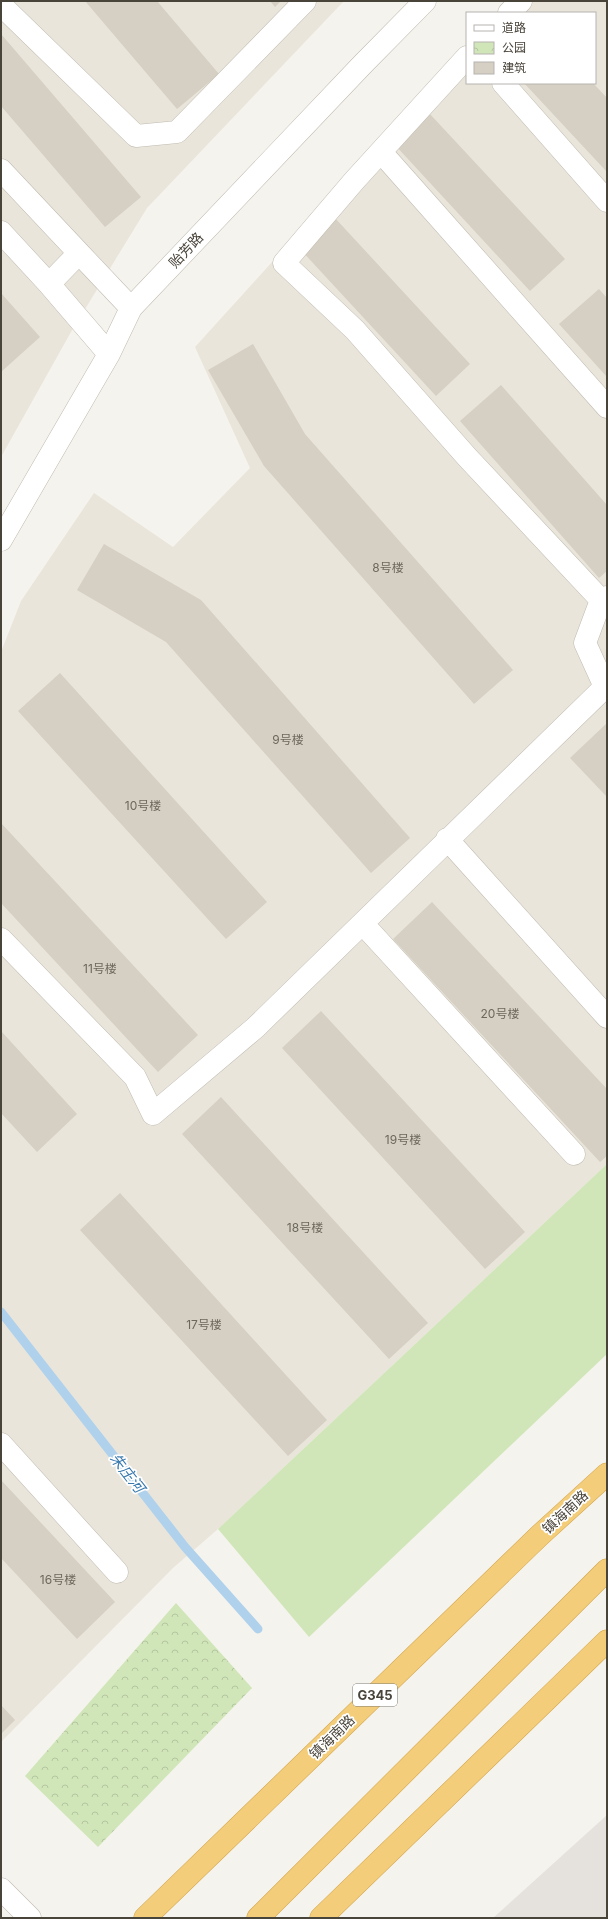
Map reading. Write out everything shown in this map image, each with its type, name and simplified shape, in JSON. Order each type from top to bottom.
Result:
[{"type":"highway","name":"镇海南路","points":[[145,1918],[539,1536],[607,1474]]},
{"type":"highway","points":[[258,1918],[607,1570]]},
{"type":"highway","points":[[321,1918],[607,1641]]},
{"type":"street","points":[[1,5],[136,136],[177,132],[304,1]]},
{"type":"street","name":"贻芳路","points":[[1,540],[109,354],[132,308],[355,72],[425,1]]},
{"type":"street","points":[[511,12],[521,1]]},
{"type":"street","points":[[1,939],[135,1077],[153,1114],[255,1028],[364,924],[447,839],[606,687],[585,643],[604,599],[467,458],[355,330],[284,263],[466,58]]},
{"type":"street","points":[[504,84],[607,201]]},
{"type":"street","points":[[381,152],[607,407]]},
{"type":"street","points":[[1,170],[132,308]]},
{"type":"street","points":[[1,232],[49,284],[109,354]]},
{"type":"street","points":[[49,284],[79,253]]},
{"type":"street","points":[[447,839],[607,1017]]},
{"type":"street","points":[[364,924],[574,1154]]},
{"type":"street","points":[[1,1444],[117,1572]]},
{"type":"street","points":[[1,1889],[30,1918]]},
{"type":"shaded area","points":[[1,1],[344,1],[147,208],[71,332],[1,457]]},
{"type":"shaded area","points":[[509,1],[607,1],[607,1164],[218,1529],[173,1568],[1,1742],[1,652],[21,601],[94,493],[173,547],[250,468],[195,347],[466,48],[466,84],[596,84],[596,12],[499,12]]},
{"type":"shaded area","points":[[607,1815],[607,1918],[493,1918]]},
{"type":"green space","points":[[607,1164],[607,1354],[309,1637],[218,1529]]},
{"type":"green space","points":[[176,1603],[252,1688],[98,1847],[25,1776]]},
{"type":"building","points":[[85,1],[157,1],[219,74],[177,109]]},
{"type":"building","points":[[270,1],[281,1],[275,7]]},
{"type":"building","points":[[1,34],[141,197],[105,227],[1,106]]},
{"type":"building","points":[[525,84],[594,84],[607,98],[607,172]]},
{"type":"building","points":[[429,113],[565,259],[530,291],[395,145]]},
{"type":"building","points":[[334,217],[470,364],[436,396],[300,249]]},
{"type":"building","points":[[599,289],[607,298],[607,377],[559,324]]},
{"type":"building","points":[[1,293],[40,337],[1,372]]},
{"type":"building","points":[[253,344],[305,434],[513,670],[474,704],[264,466],[208,370]]},
{"type":"building","points":[[501,385],[607,505],[607,571],[599,578],[460,421]]},
{"type":"building","points":[[104,544],[201,600],[410,838],[371,873],[166,642],[77,590]]},
{"type":"building","points":[[60,673],[267,902],[226,939],[18,711]]},
{"type":"building","points":[[607,723],[607,797],[570,758]]},
{"type":"building","points":[[1,823],[198,1035],[158,1072],[1,903]]},
{"type":"building","points":[[432,902],[607,1089],[607,1156],[600,1162],[393,939]]},
{"type":"building","points":[[321,1011],[525,1232],[485,1269],[282,1048]]},
{"type":"building","points":[[1,1031],[77,1114],[37,1152],[1,1113]]},
{"type":"building","points":[[221,1097],[428,1323],[389,1359],[182,1134]]},
{"type":"building","points":[[120,1193],[327,1420],[288,1456],[80,1230]]},
{"type":"building","points":[[1,1480],[115,1602],[77,1639],[1,1558]]},
{"type":"building","points":[[1,1705],[15,1720],[1,1734]]},
{"type":"waterway","name":"朱庄河","points":[[1,1312],[185,1547],[258,1629]]}]
